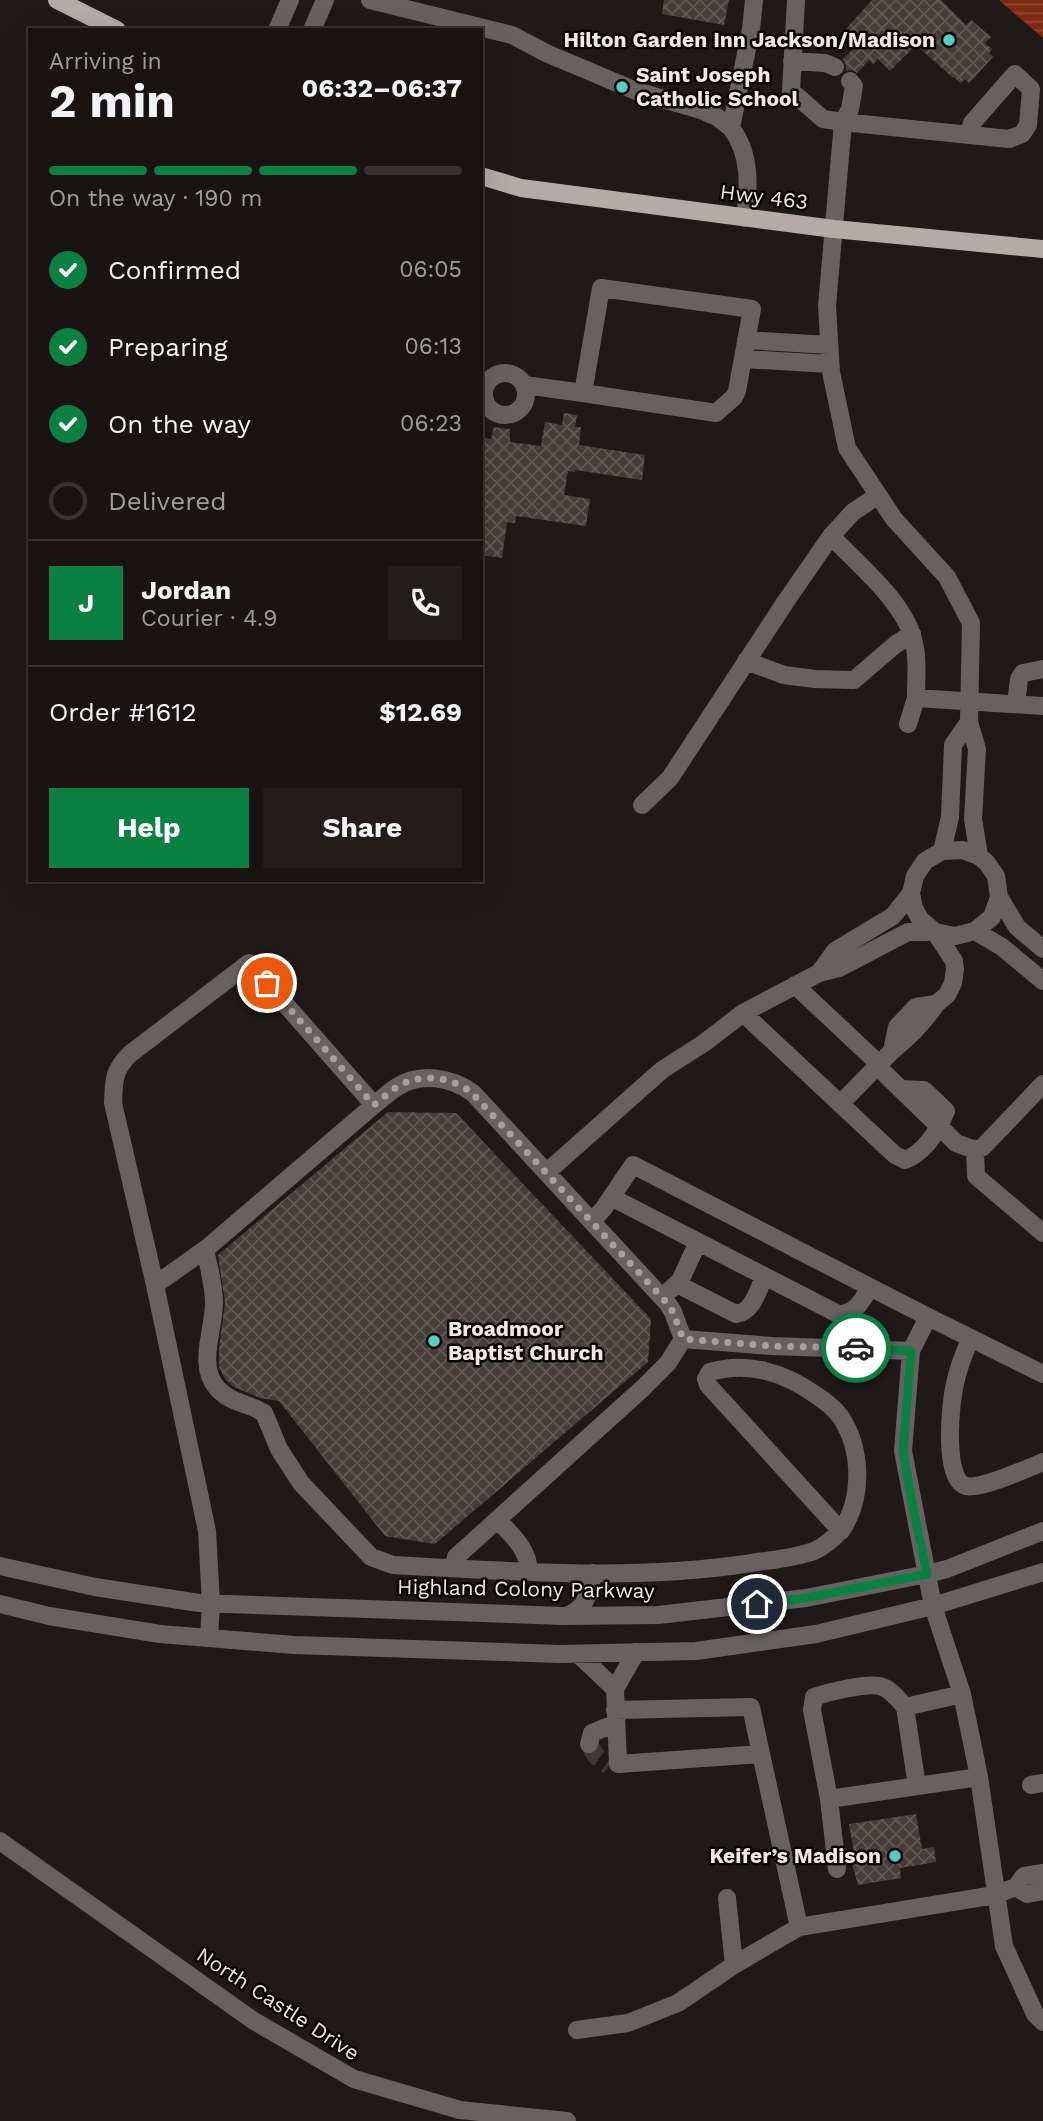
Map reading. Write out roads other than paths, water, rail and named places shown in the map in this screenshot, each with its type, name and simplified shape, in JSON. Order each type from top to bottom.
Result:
[{"type":"main road","points":[[57,0],[113,28]]},
{"type":"main road","name":"Hwy 463","points":[[483,177],[521,188],[745,218],[1043,249]]},
{"type":"street","points":[[278,28],[290,0]]},
{"type":"street","points":[[313,28],[325,0]]},
{"type":"street","points":[[370,0],[512,35],[546,53],[636,91],[717,117],[731,128],[744,153],[749,186],[745,218]]},
{"type":"street","points":[[731,128],[751,29],[754,0]]},
{"type":"street","points":[[796,0],[791,91],[822,119],[968,135]]},
{"type":"street","points":[[792,61],[825,63],[835,67]]},
{"type":"street","points":[[850,81],[854,86],[853,98],[843,122],[827,306],[830,364],[847,448],[894,519],[947,577],[971,624],[969,722],[977,749],[973,819],[979,856]]},
{"type":"street","points":[[525,385],[716,413],[737,391],[752,309],[601,288],[583,393]]},
{"type":"street","points":[[746,340],[829,345]]},
{"type":"street","points":[[743,359],[830,364]]},
{"type":"street","points":[[642,805],[670,778],[831,536],[853,512],[877,496]]},
{"type":"street","points":[[831,536],[903,614],[912,634],[916,659],[916,698],[908,724]]},
{"type":"street","points":[[746,661],[784,675],[854,680],[896,644],[912,634]]},
{"type":"street","points":[[1016,704],[1019,679],[1023,673],[1043,669]]},
{"type":"street","points":[[916,698],[1043,706]]},
{"type":"street","points":[[942,851],[950,817],[953,745],[969,722]]},
{"type":"street","points":[[819,973],[835,951],[893,916],[911,893],[915,876],[925,861],[942,851],[963,850],[988,863],[996,876],[999,897],[1017,927],[1043,949]]},
{"type":"street","points":[[840,1104],[929,1016],[936,1004],[947,995],[953,983],[954,961],[936,932],[920,919],[911,893]]},
{"type":"street","points":[[547,1172],[662,1070],[743,1013],[819,973],[839,968],[908,932],[936,932],[955,936],[975,932],[992,917],[999,897]]},
{"type":"street","points":[[975,932],[1002,947],[1043,981]]},
{"type":"street","points":[[209,1638],[211,1603],[207,1531],[156,1285],[113,1103],[114,1078],[118,1065],[249,962],[374,1105]]},
{"type":"street","points":[[743,1013],[895,1155],[905,1160],[916,1156],[939,1127],[946,1111],[924,1090],[900,1089],[795,985]]},
{"type":"street","points":[[156,1285],[205,1250],[396,1087],[416,1079],[436,1079],[463,1085],[484,1103],[661,1297],[673,1312],[683,1339]]},
{"type":"street","points":[[939,1127],[956,1143],[975,1150],[983,1147],[1043,1084]]},
{"type":"street","points":[[975,1150],[976,1176],[1043,1233]]},
{"type":"street","points":[[592,1222],[633,1165],[1043,1374]]},
{"type":"street","points":[[611,1197],[838,1314],[856,1308],[870,1287]]},
{"type":"street","points":[[661,1297],[677,1284],[698,1242]]},
{"type":"street","points":[[205,1250],[214,1298],[208,1364],[212,1381],[232,1400],[264,1413],[279,1448],[301,1483],[371,1557],[393,1565],[529,1572],[670,1572],[716,1568],[816,1550],[841,1531],[853,1508],[857,1480],[851,1438],[839,1414],[800,1384],[783,1376],[749,1368],[732,1368],[710,1372],[706,1379],[708,1385],[841,1531]]},
{"type":"street","points":[[677,1284],[736,1314],[742,1314],[750,1306],[764,1277]]},
{"type":"street","points":[[928,1317],[911,1351],[903,1451],[933,1606],[962,1694],[979,1777],[1004,1946],[1035,2014],[1043,2022]]},
{"type":"street","points":[[971,1338],[959,1368],[952,1403],[952,1466],[957,1481],[970,1487],[978,1486],[1043,1462]]},
{"type":"street","points":[[453,1568],[456,1557],[642,1390],[668,1363],[683,1339]]},
{"type":"street","points":[[683,1339],[772,1346],[911,1351]]},
{"type":"street","points":[[498,1520],[525,1551],[529,1572]]},
{"type":"street","name":"Highland Colony Parkway","points":[[0,1566],[95,1587],[198,1603],[565,1616],[658,1615],[806,1598],[927,1574],[947,1569],[1043,1531]]},
{"type":"street","points":[[0,1604],[49,1616],[148,1632],[294,1645],[578,1654],[696,1651],[816,1634],[933,1606],[1043,1572]]},
{"type":"street","points":[[565,1616],[575,1614],[583,1604],[593,1573]]},
{"type":"street","points":[[636,1652],[614,1689],[613,1765],[761,1754]]},
{"type":"street","points":[[578,1654],[614,1689]]},
{"type":"street","points":[[837,1869],[829,1799],[812,1710],[814,1697],[855,1688],[880,1686],[893,1692],[905,1707],[918,1786]]},
{"type":"street","points":[[905,1707],[962,1694]]},
{"type":"street","points":[[589,1744],[592,1733],[615,1717],[751,1707],[799,1927]]},
{"type":"street","points":[[829,1799],[979,1777]]},
{"type":"street","name":"North Castle Drive","points":[[0,1841],[254,2021],[354,2080],[460,2110],[567,2121]]},
{"type":"street","points":[[577,2030],[628,2023],[678,2003],[734,1965],[799,1927],[995,1895],[1016,1887],[1024,1876],[1043,1873]]},
{"type":"street","points":[[1016,1887],[1027,1894],[1043,1891]]},
{"type":"street","points":[[727,1898],[734,1965]]},
{"type":"tunnel","points":[[589,1744],[596,1756],[609,1766]]},
{"type":"place","name":"Hilton Garden Inn Jackson/Madison","points":[[949,40]]},
{"type":"place","name":"Saint Joseph Catholic School","points":[[622,87]]},
{"type":"place","name":"Broadmoor Baptist Church","points":[[434,1341]]},
{"type":"place","name":"Keifer’s Madison","points":[[895,1856]]}]
